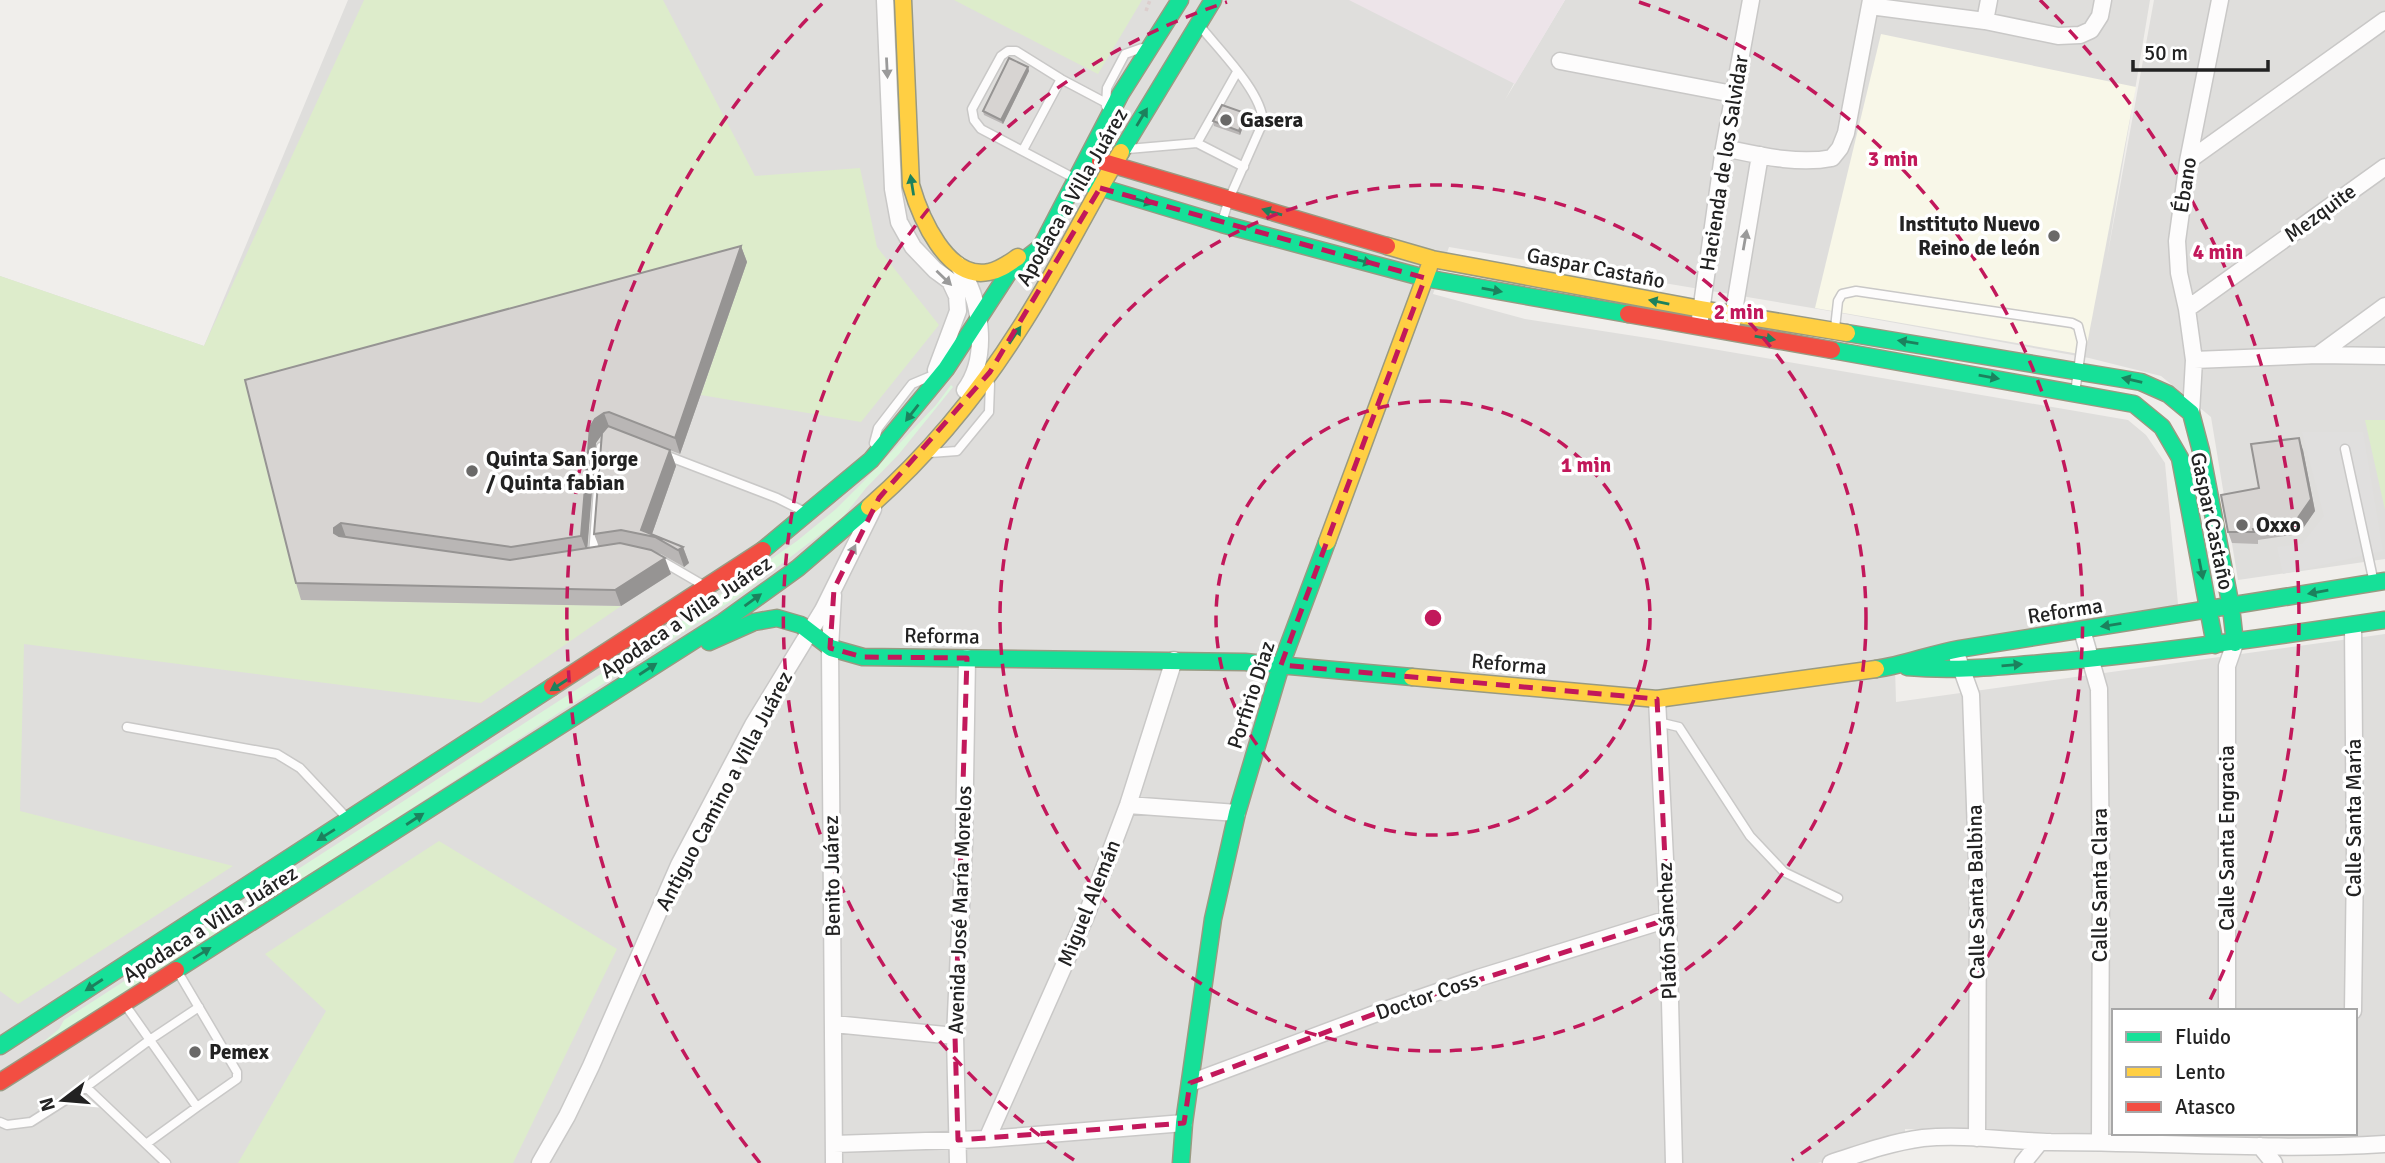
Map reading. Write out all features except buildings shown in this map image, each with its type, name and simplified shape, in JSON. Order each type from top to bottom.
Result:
[{"type":"main road","points":[[903,0],[911,185],[917,209],[927,229],[958,265],[984,274],[996,270],[1044,242]]},
{"type":"main road","name":"Apodaca a Villa Juárez","points":[[0,1046],[707,588],[769,546],[872,460],[929,392],[940,371],[978,322],[1009,272],[1041,247],[1078,180],[1109,110],[1180,0]]},
{"type":"main road","name":"Apodaca a Villa Juárez","points":[[0,1082],[723,622],[798,568],[879,498],[921,456],[990,372],[1021,327],[1113,165],[1213,0]]},
{"type":"main road","name":"Gaspar Castaño","points":[[1089,157],[1432,259],[1701,309],[2141,382],[2168,394],[2191,413],[2201,451],[2231,607],[2235,643]]},
{"type":"main road","name":"Gaspar Castaño","points":[[1078,180],[1222,224],[1425,278],[2134,404],[2167,432],[2180,458],[2215,645]]},
{"type":"main road","name":"Porfirio Díaz","points":[[1181,1163],[1184,1123],[1213,919],[1237,813],[1281,666],[1432,259]]},
{"type":"main road","name":"Gaspar Castaño","points":[[2210,611],[2379,582]]},
{"type":"main road","name":"Reforma","points":[[830,645],[863,657],[1245,662],[1657,699],[1895,666],[1955,650],[2210,611]]},
{"type":"main road","points":[[676,651],[708,642],[748,622],[763,619],[799,624],[830,645]]},
{"type":"main road","points":[[1895,666],[1962,670],[2090,659],[2235,643],[2385,620]]},
{"type":"street","points":[[885,0],[892,188],[899,222],[913,247],[950,281],[957,296],[958,311],[940,371]]},
{"type":"street","name":"Hacienda de los Salvidar","points":[[1698,327],[1724,148],[1751,0]]},
{"type":"street","points":[[1985,21],[1989,0]]},
{"type":"street","points":[[1724,148],[1759,155],[1818,161],[1832,158],[1846,133],[1871,3],[2058,36],[2080,35],[2091,30],[2100,16],[2103,0]]},
{"type":"street","name":"Ébano","points":[[2191,413],[2194,360],[2179,273],[2177,241],[2188,161],[2223,3]]},
{"type":"street","points":[[2188,161],[2385,20]]},
{"type":"street","points":[[1560,61],[1733,94]]},
{"type":"street","name":"Hacienda de los Salvidar","points":[[1732,332],[1759,155]]},
{"type":"street","name":"Mezquite","points":[[2187,309],[2385,167]]},
{"type":"street","points":[[921,456],[968,386],[978,363],[978,322],[972,291],[958,265]]},
{"type":"street","points":[[2318,355],[2385,306]]},
{"type":"street","points":[[2194,360],[2318,355],[2385,356]]},
{"type":"street","name":"Antiguo Camino a Villa Juárez","points":[[540,1163],[591,1066],[679,866],[753,725],[834,589],[879,498]]},
{"type":"street","name":"Benito Juárez","points":[[834,589],[830,645],[834,1163]]},
{"type":"street","name":"Calle Santa María","points":[[2353,625],[2353,1009]]},
{"type":"street","name":"Calle Santa Clara","points":[[2081,630],[2099,689],[2099,1142]]},
{"type":"street","name":"Calle Santa Engracia","points":[[2227,1009],[2227,666],[2235,643]]},
{"type":"street","name":"Calle Santa Engracia","points":[[2215,645],[2227,666]]},
{"type":"street","name":"Calle Santa Balbina","points":[[1955,650],[1971,695],[1978,889],[1977,1138]]},
{"type":"street","name":"Avenida José María Morelos","points":[[958,1163],[955,1036],[964,843],[967,658]]},
{"type":"street","name":"Miguel Alemán","points":[[987,1139],[1086,916],[1128,805],[1174,660]]},
{"type":"street","name":"Platón Sánchez","points":[[1657,699],[1668,919],[1674,1163]]},
{"type":"street","points":[[1128,805],[1237,813]]},
{"type":"street","name":"Doctor Coss","points":[[1190,1083],[1398,1006],[1668,919]]},
{"type":"street","points":[[834,1024],[955,1036]]},
{"type":"street","points":[[834,1143],[987,1139],[1184,1123]]},
{"type":"street","points":[[1831,1163],[1874,1149],[1924,1138],[2040,1142],[2227,1139],[2260,1146],[2352,1140],[2385,1144]]},
{"type":"street","points":[[2023,1163],[2040,1142]]},
{"type":"street","points":[[2260,1146],[2274,1163]]},
{"type":"lane","points":[[1198,23],[1259,102],[1262,112],[1263,122],[1229,199],[1222,224]]},
{"type":"lane","points":[[1078,180],[981,129],[974,120],[972,109],[1001,55],[1016,51],[1109,110]]},
{"type":"lane","points":[[1197,143],[1237,72]]},
{"type":"lane","points":[[1023,150],[1061,79]]},
{"type":"lane","points":[[1122,150],[1197,143],[1244,167]]},
{"type":"lane","points":[[1833,350],[1838,301],[1842,294],[1856,291],[2072,323],[2078,326],[2081,333],[2075,393]]},
{"type":"lane","points":[[872,460],[878,428],[912,384],[940,371]]},
{"type":"lane","points":[[921,456],[957,452],[989,412],[990,372]]},
{"type":"lane","points":[[593,559],[598,475],[601,447],[605,441]]},
{"type":"lane","points":[[651,449],[778,498],[809,514]]},
{"type":"lane","points":[[2345,449],[2379,582]]},
{"type":"lane","points":[[581,561],[604,557]]},
{"type":"lane","points":[[648,557],[659,559],[707,588]]},
{"type":"lane","points":[[1658,722],[1679,727],[1750,836],[1784,872],[1838,898]]},
{"type":"lane","points":[[127,727],[277,754],[300,768],[349,820]]},
{"type":"lane","points":[[146,1144],[237,1079],[236,1072],[177,970]]},
{"type":"lane","points":[[124,1003],[197,1107]]},
{"type":"lane","points":[[0,1122],[7,1125],[32,1122],[199,1007]]},
{"type":"lane","points":[[86,1087],[166,1163]]},
{"type":"highlighted area","points":[[1100,188],[1425,278],[1281,665],[1657,699],[1668,919],[1385,1010],[1190,1083],[1184,1123],[958,1140],[955,1036],[967,658],[863,657],[830,648],[834,589],[879,498],[990,372]]},
{"type":"shaded area","points":[[348,0],[1559,0],[1505,100],[1565,0],[2150,0],[2107,258],[2154,0],[2385,0],[2385,559],[2238,580],[2211,417],[2161,376],[2089,358],[1449,247],[1433,294],[1525,319],[2128,420],[2146,435],[2165,463],[2179,615],[1895,666],[1896,702],[2385,634],[2385,1135],[2379,1140],[2164,1135],[2357,1135],[2357,1009],[2112,1009],[2112,1134],[1905,1129],[1905,1136],[1818,1163],[0,1163],[0,276],[204,346]]},
{"type":"shaded area","points":[[1349,0],[1565,0],[1515,84]]},
{"type":"shaded area","points":[[1881,34],[2136,87],[2085,355],[1815,308]]},
{"type":"shaded area","points":[[2302,432],[2363,432],[2383,551],[2283,574],[2277,547],[2302,544],[2324,516]]},
{"type":"green space","points":[[364,0],[663,0],[755,176],[860,168],[877,247],[939,325],[861,422],[701,395],[746,262],[302,600],[621,606],[481,703],[24,644],[20,811],[233,866],[18,1004],[0,991],[0,276],[204,346]]},
{"type":"green space","points":[[954,0],[1142,0],[1098,74]]},
{"type":"green space","points":[[951,385],[953,387],[899,454],[843,517],[742,594],[14,1066],[59,1029],[64,1020],[678,624],[797,541],[836,509],[863,482],[936,405]]},
{"type":"green space","points":[[2365,420],[2385,420],[2385,510]]},
{"type":"green space","points":[[439,841],[617,949],[513,1163],[238,1163],[326,1011],[265,954]]},
{"type":"traffic: fast","points":[[763,550],[871,460],[946,369],[1009,272],[1041,247],[1120,95],[1180,0]]},
{"type":"traffic: fast","points":[[1121,152],[1213,0]]},
{"type":"traffic: fast","points":[[1086,183],[1222,224],[1425,278],[1628,314]]},
{"type":"traffic: fast","points":[[1847,333],[2141,382],[2168,394],[2191,413],[2201,451],[2231,607],[2235,643]]},
{"type":"traffic: fast","points":[[1832,350],[2134,404],[2162,427],[2180,458],[2215,645]]},
{"type":"traffic: fast","points":[[176,970],[723,622],[798,568],[869,507]]},
{"type":"traffic: fast","points":[[1181,1163],[1184,1123],[1213,919],[1237,813],[1281,665],[1327,542]]},
{"type":"traffic: fast","points":[[1876,669],[1959,649],[2385,581]]},
{"type":"traffic: fast","points":[[709,642],[754,622],[777,618],[801,625],[831,648],[863,657],[1245,662],[1412,677]]},
{"type":"traffic: fast","points":[[1907,667],[1967,668],[2067,661],[2226,643],[2385,620]]},
{"type":"traffic: fast","points":[[0,1046],[552,687]]},
{"type":"traffic: slow","points":[[903,0],[911,185],[921,213],[938,244],[960,267],[974,272],[989,272],[1018,257]]},
{"type":"traffic: slow","points":[[869,507],[911,467],[951,423],[987,376],[1034,306],[1121,152]]},
{"type":"traffic: slow","points":[[1387,246],[1432,259],[1847,333]]},
{"type":"traffic: slow","points":[[1327,542],[1429,267]]},
{"type":"traffic: slow","points":[[1412,677],[1657,699],[1876,669]]},
{"type":"traffic: jam","points":[[1100,161],[1387,246]]},
{"type":"traffic: jam","points":[[1628,314],[1832,350]]},
{"type":"traffic: jam","points":[[552,687],[763,550]]},
{"type":"traffic: jam","points":[[0,1082],[176,970]]},
{"type":"place","name":"Gasera","points":[[1226,120]]},
{"type":"place","name":"Instituto Nuevo Reino de león","points":[[2054,236]]},
{"type":"place","name":"Quinta San jorge / Quinta fabian","points":[[472,471]]},
{"type":"place","name":"Oxxo","points":[[2242,525]]},
{"type":"place","name":"Pemex","points":[[195,1052]]}]
